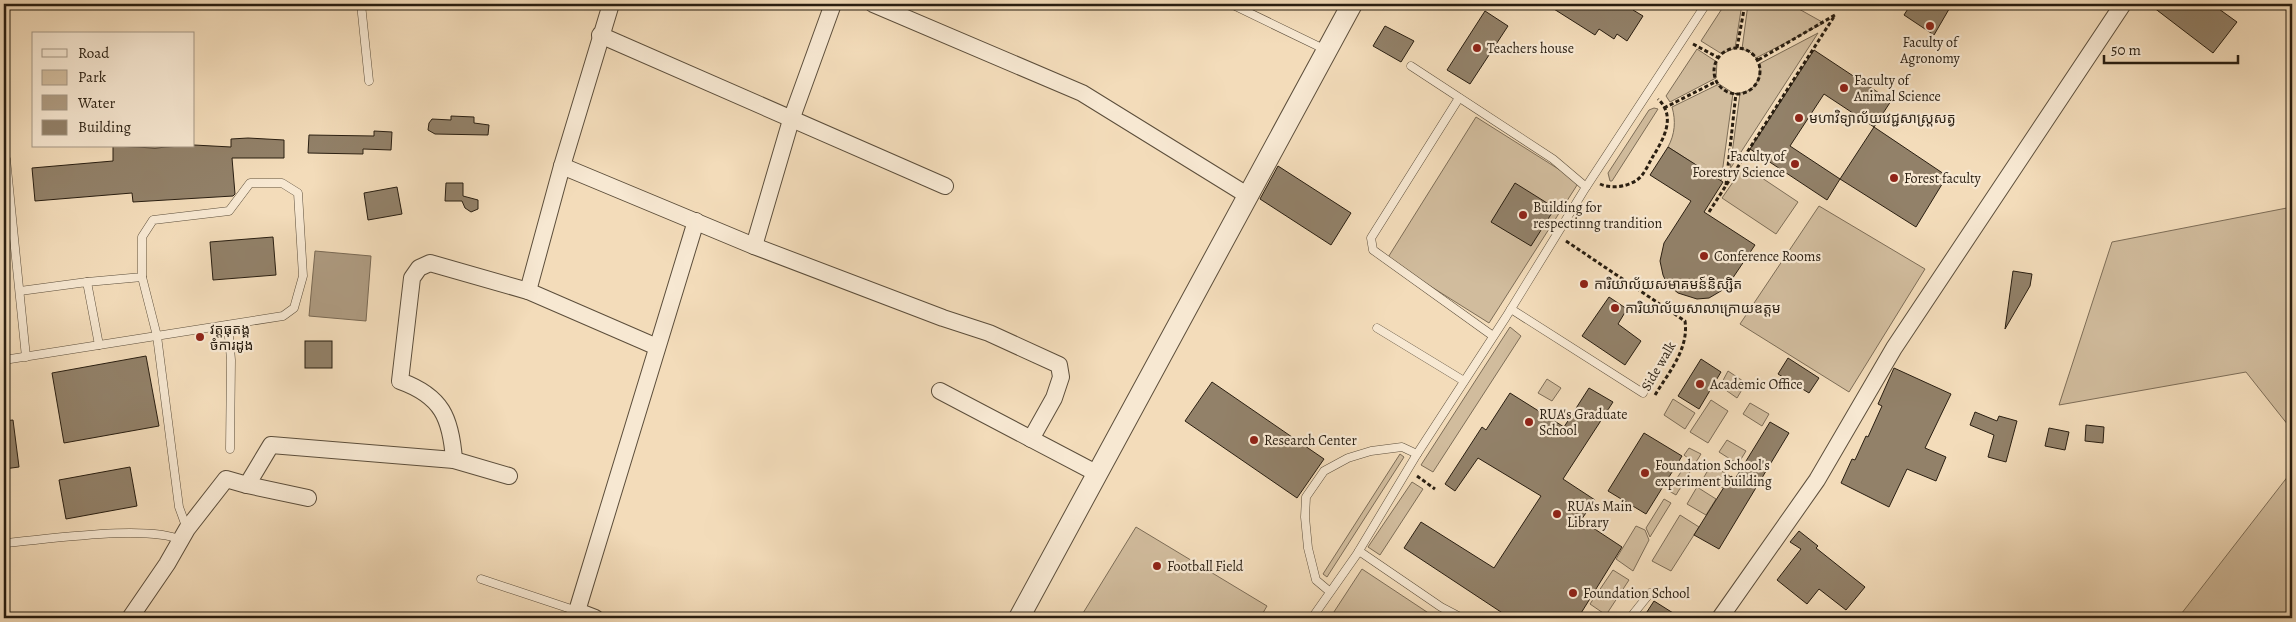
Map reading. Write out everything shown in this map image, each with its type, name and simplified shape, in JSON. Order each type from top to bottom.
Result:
[{"type":"street","points":[[528,291],[562,166],[610,4]]},
{"type":"street","points":[[754,246],[791,120],[834,4]]},
{"type":"street","points":[[873,4],[1082,94],[1247,195]]},
{"type":"street","points":[[1019,618],[1352,4]]},
{"type":"street","points":[[1720,618],[1817,480],[1894,348],[2124,4]]},
{"type":"street","points":[[600,35],[945,186]]},
{"type":"street","points":[[562,166],[754,246],[943,318],[989,333],[1059,365],[1061,377],[1054,398],[1031,439]]},
{"type":"street","points":[[595,618],[577,611],[696,221]]},
{"type":"street","points":[[454,460],[452,433],[442,411],[429,395],[400,381],[412,278],[419,268],[430,263],[528,291],[657,347]]},
{"type":"street","points":[[940,391],[1098,474]]},
{"type":"street","points":[[247,485],[272,445],[454,460],[509,476]]},
{"type":"street","points":[[130,618],[184,534],[226,478],[247,485],[308,498]]},
{"type":"lane","points":[[361,4],[369,81]]},
{"type":"lane","points":[[1231,4],[1326,50]]},
{"type":"lane","points":[[1312,618],[1359,552],[1417,454],[1494,336],[1591,179],[1706,4]]},
{"type":"lane","points":[[1411,66],[1554,159],[1586,187]]},
{"type":"lane","points":[[1459,98],[1371,238],[1370,244],[1373,250],[1494,336]]},
{"type":"lane","points":[[6,159],[26,356]]},
{"type":"lane","points":[[4,360],[26,356],[99,345],[157,336],[228,325],[283,316],[294,308],[303,276],[298,193],[282,183],[250,183],[229,211],[153,220],[142,237],[142,276],[157,336],[184,534],[142,533],[4,543]]},
{"type":"lane","points":[[20,291],[142,276]]},
{"type":"lane","points":[[87,282],[99,345]]},
{"type":"lane","points":[[1511,309],[1643,394]]},
{"type":"lane","points":[[228,325],[232,385],[230,449]]},
{"type":"lane","points":[[1377,328],[1464,381]]},
{"type":"lane","points":[[1330,591],[1316,580],[1308,548],[1305,517],[1306,497],[1324,471],[1348,458],[1371,451],[1402,447],[1417,454]]},
{"type":"lane","points":[[1359,552],[1462,618]]},
{"type":"lane","points":[[481,579],[577,611]]},
{"type":"lane","points":[[1630,618],[1650,593]]},
{"type":"path","points":[[1738,48],[1745,4]]},
{"type":"path","points":[[1709,212],[1835,15],[1758,60]]},
{"type":"path","points":[[1684,38],[1719,58]]},
{"type":"path","points":[[1738,48],[1750,52],[1758,60],[1760,71],[1756,83],[1748,91],[1736,94],[1727,91],[1717,81],[1715,70],[1719,58],[1727,51],[1738,48]]},
{"type":"path","points":[[1664,108],[1717,81]]},
{"type":"path","points":[[1591,179],[1606,187],[1618,187],[1636,180],[1642,175],[1665,136],[1667,118],[1661,101],[1648,90]]},
{"type":"path","points":[[1726,186],[1736,94]]},
{"type":"path","name":"Side walk","points":[[1557,235],[1685,321],[1687,332],[1684,347],[1651,401]]},
{"type":"path","points":[[1412,473],[1435,489]]},
{"type":"green space","points":[[1725,4],[1742,4],[1735,48],[1722,54],[1701,41]]},
{"type":"green space","points":[[1748,4],[1790,4],[1824,23],[1756,58],[1750,52],[1742,49]]},
{"type":"green space","points":[[1818,33],[1730,169],[1740,93],[1750,90],[1756,83],[1760,69],[1759,64]]},
{"type":"green space","points":[[1697,49],[1717,62],[1716,78],[1670,102],[1666,96]]},
{"type":"green space","points":[[1719,84],[1733,93],[1721,181],[1668,147],[1674,127],[1672,107]]},
{"type":"green space","points":[[1658,109],[1612,181],[1610,181],[1608,173],[1649,110]]},
{"type":"green space","points":[[1476,117],[1579,182],[1489,323],[1387,259]]},
{"type":"green space","points":[[1744,166],[1798,202],[1776,234],[1722,198]]},
{"type":"green space","points":[[1819,206],[1925,269],[1849,392],[1740,324]]},
{"type":"green space","points":[[2292,207],[2292,430],[2246,372],[2059,405],[2112,242]]},
{"type":"green space","points":[[1510,327],[1521,336],[1433,472],[1421,465]]},
{"type":"green space","points":[[1728,371],[1746,383],[1737,398],[1720,386]]},
{"type":"green space","points":[[1547,379],[1561,388],[1552,401],[1538,393]]},
{"type":"green space","points":[[1673,399],[1695,413],[1685,429],[1664,415]]},
{"type":"green space","points":[[1711,400],[1728,411],[1708,443],[1690,432]]},
{"type":"green space","points":[[1750,403],[1769,414],[1762,426],[1743,414]]},
{"type":"green space","points":[[1727,440],[1746,451],[1738,464],[1719,452]]},
{"type":"green space","points":[[1689,448],[1701,454],[1676,495],[1669,491],[1689,459],[1684,455]]},
{"type":"green space","points":[[1400,454],[1404,457],[1327,577],[1323,574]]},
{"type":"green space","points":[[1711,465],[1730,476],[1723,488],[1704,477]]},
{"type":"green space","points":[[2292,471],[2292,618],[2178,618]]},
{"type":"green space","points":[[1412,482],[1423,489],[1380,555],[1368,547]]},
{"type":"green space","points":[[1697,487],[1716,499],[1706,515],[1687,504]]},
{"type":"green space","points":[[1664,499],[1671,503],[1650,537],[1646,528]]},
{"type":"green space","points":[[1680,515],[1699,527],[1671,571],[1652,561]]},
{"type":"green space","points":[[1636,526],[1645,530],[1649,540],[1633,571],[1616,559]]},
{"type":"green space","name":"Football Field","points":[[1136,527],[1267,606],[1260,618],[1080,618]]},
{"type":"green space","points":[[1362,569],[1436,618],[1330,618]]},
{"type":"green space","points":[[1613,570],[1629,580],[1606,615],[1590,604]]},
{"type":"water","points":[[315,251],[371,256],[366,321],[309,316]]},
{"type":"building","points":[[1546,4],[1637,4],[1633,10],[1643,16],[1627,41],[1617,34],[1614,39],[1599,29],[1595,35]]},
{"type":"building","name":"Faculty of Agronomy","points":[[1911,4],[1952,4],[1934,35],[1904,15]]},
{"type":"building","points":[[2149,4],[2212,4],[2237,22],[2213,53]]},
{"type":"building","name":"Teachers house","points":[[1485,11],[1508,26],[1470,84],[1447,70]]},
{"type":"building","points":[[1385,26],[1414,41],[1401,62],[1373,46]]},
{"type":"building","points":[[1814,50],[1891,101],[1874,127],[1824,94],[1790,146],[1840,179],[1827,200],[1750,149]]},
{"type":"building","points":[[451,116],[474,117],[474,123],[489,125],[488,135],[435,134],[428,130],[432,119],[451,120]]},
{"type":"building","name":"Forest faculty","points":[[1874,127],[1947,176],[1916,227],[1840,179]]},
{"type":"building","points":[[374,131],[392,132],[391,150],[363,149],[363,154],[308,153],[309,135],[374,136]]},
{"type":"building","points":[[231,139],[284,140],[284,158],[232,158],[235,194],[233,196],[133,202],[132,193],[35,201],[32,168],[113,161],[113,148],[195,148],[195,145],[231,147]]},
{"type":"building","name":"Conference Rooms","points":[[1668,147],[1723,182],[1704,212],[1755,245],[1726,288],[1709,298],[1697,299],[1678,293],[1667,284],[1663,275],[1660,261],[1664,243],[1691,201],[1650,175]]},
{"type":"building","points":[[1278,166],[1351,213],[1331,245],[1260,199]]},
{"type":"building","points":[[446,183],[463,183],[463,196],[478,200],[478,209],[471,212],[465,208],[462,201],[445,201]]},
{"type":"building","name":"Building for respectinng trandition","points":[[1515,183],[1555,208],[1531,246],[1491,222]]},
{"type":"building","points":[[397,187],[402,214],[368,220],[364,193]]},
{"type":"building","points":[[273,237],[276,275],[213,280],[210,242]]},
{"type":"building","points":[[2013,271],[2032,274],[2030,286],[2005,329]]},
{"type":"building","points":[[1609,297],[1627,309],[1618,324],[1641,341],[1625,365],[1582,336]]},
{"type":"building","points":[[305,341],[332,341],[332,368],[305,368]]},
{"type":"building","points":[[146,356],[159,426],[64,443],[52,373]]},
{"type":"building","points":[[1788,358],[1819,378],[1809,393],[1778,374]]},
{"type":"building","name":"Academic Office","points":[[1701,359],[1721,372],[1699,409],[1678,396]]},
{"type":"building","points":[[1894,368],[1951,394],[1925,448],[1946,457],[1936,481],[1907,469],[1889,507],[1841,483],[1852,459],[1855,460],[1866,436],[1868,437],[1882,406],[1878,404]]},
{"type":"building","name":"Research Center","points":[[1212,382],[1324,459],[1297,498],[1185,421]]},
{"type":"building","points":[[1589,388],[1613,402],[1563,479],[1595,500],[1581,520],[1622,547],[1578,618],[1510,618],[1404,548],[1421,522],[1494,568],[1541,496],[1478,458],[1455,491],[1445,484],[1482,427],[1486,430],[1510,393],[1564,427]]},
{"type":"building","points":[[1975,412],[1997,421],[1999,416],[2017,421],[2006,462],[1988,457],[1994,435],[1970,425]]},
{"type":"building","points":[[13,420],[19,467],[4,469],[4,421]]},
{"type":"building","points":[[1770,422],[1789,433],[1719,549],[1694,535],[1731,476],[1735,479]]},
{"type":"building","points":[[2086,425],[2104,427],[2103,443],[2085,441]]},
{"type":"building","points":[[2049,428],[2069,432],[2065,450],[2045,446]]},
{"type":"building","name":"Foundation School's experiment building","points":[[1644,433],[1682,456],[1646,514],[1608,491]]},
{"type":"building","points":[[130,467],[137,506],[66,519],[59,480]]},
{"type":"building","points":[[1799,531],[1818,546],[1816,548],[1865,587],[1846,610],[1819,589],[1807,604],[1777,580],[1801,549],[1790,542]]},
{"type":"building","points":[[1654,601],[1681,618],[1643,618]]},
{"type":"place","name":"Faculty of Agronomy","points":[[1930,26]]},
{"type":"place","name":"Teachers house","points":[[1477,48]]},
{"type":"place","name":"Faculty of Animal Science","points":[[1844,88]]},
{"type":"place","name":"មហាវិទ្យាល័យវេជ្ជសាស្ត្រសត្វ","points":[[1799,118]]},
{"type":"place","name":"Faculty of Forestry Science","points":[[1795,164]]},
{"type":"place","name":"Forest faculty","points":[[1894,178]]},
{"type":"place","name":"Building for respectinng trandition","points":[[1523,215]]},
{"type":"place","name":"Conference Rooms","points":[[1704,256]]},
{"type":"place","name":"ការិយាល័យសមាគមន៍និស្សិត","points":[[1584,284]]},
{"type":"place","name":"ការិយាល័យសាលាក្រោយឧត្តម","points":[[1615,308]]},
{"type":"place","name":"វត្តធុតង្គ ចំការដូង","points":[[200,337]]},
{"type":"place","name":"Academic Office","points":[[1700,384]]},
{"type":"place","name":"RUA's Graduate School","points":[[1529,422]]},
{"type":"place","name":"Research Center","points":[[1254,440]]},
{"type":"place","name":"Foundation School's experiment building","points":[[1645,473]]},
{"type":"place","name":"RUA's Main Library","points":[[1557,514]]},
{"type":"place","name":"Football Field","points":[[1157,566]]},
{"type":"place","name":"Foundation School","points":[[1573,593]]}]
